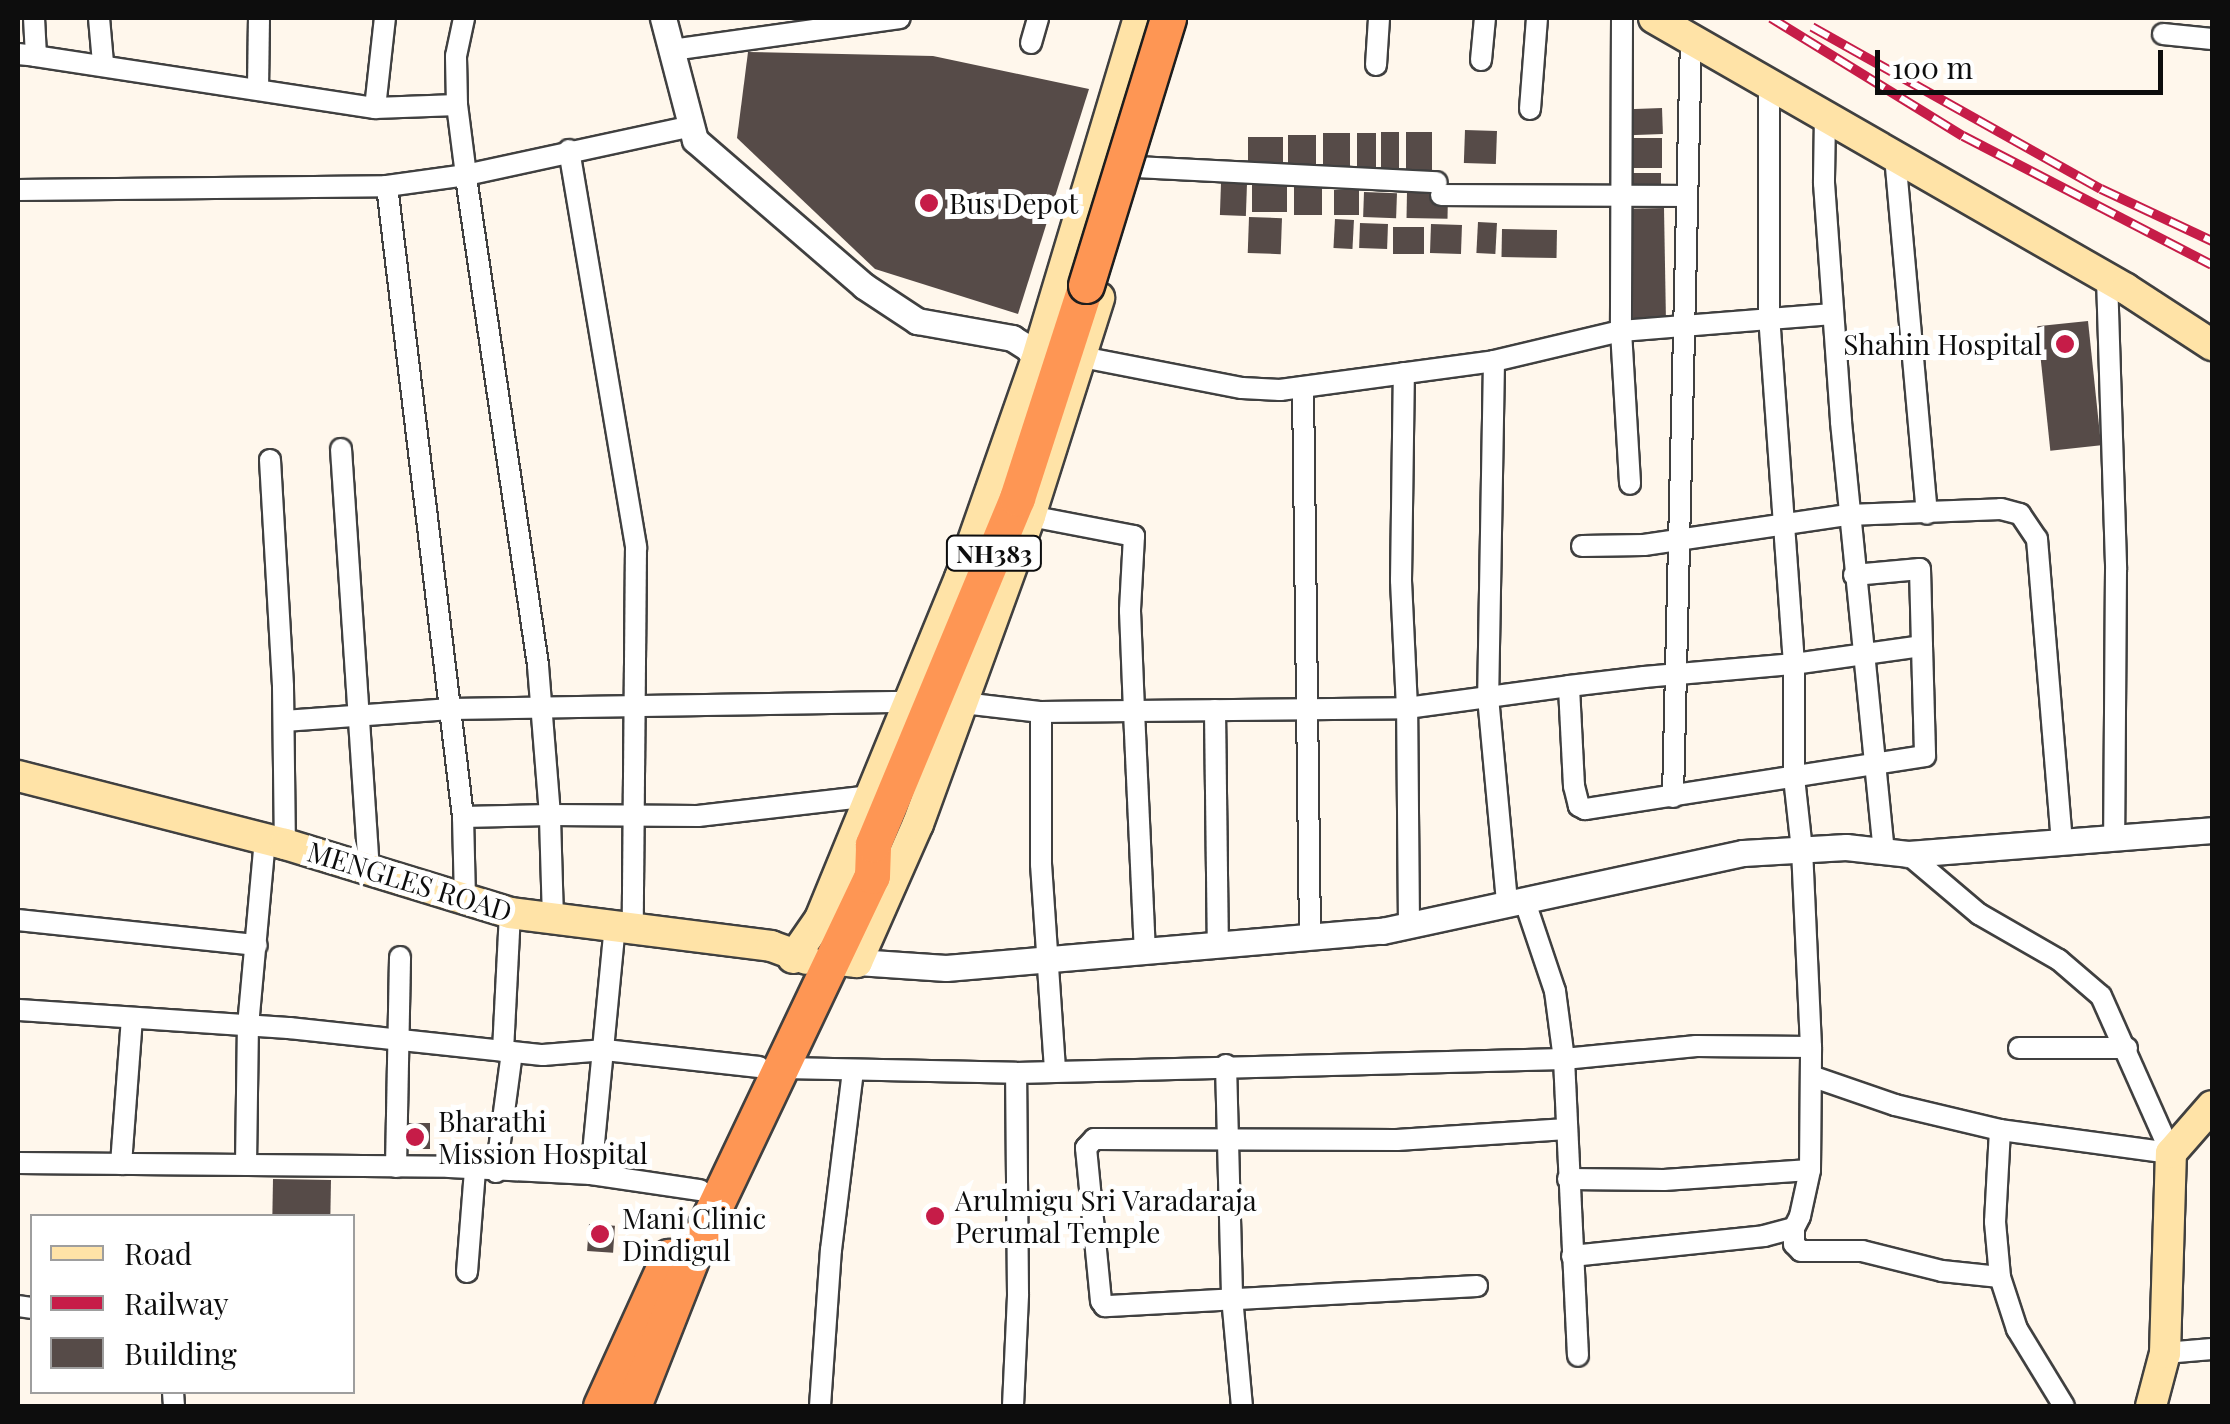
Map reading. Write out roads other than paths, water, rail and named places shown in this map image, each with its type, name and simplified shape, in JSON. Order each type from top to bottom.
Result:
[{"type":"highway","name":"NH383","points":[[876,818],[1017,498],[1168,18]]},
{"type":"highway","points":[[633,1406],[771,1068],[822,959],[872,876],[876,818]]},
{"type":"highway","points":[[601,1406],[700,1190],[771,1068]]},
{"type":"main road","points":[[822,959],[820,918],[876,818],[908,702],[960,578],[1036,361],[1139,18]]},
{"type":"main road","points":[[822,959],[918,824],[1030,516],[1184,18]]},
{"type":"main road","points":[[1654,18],[2107,278],[2212,345]]},
{"type":"main road","points":[[1072,240],[1112,252]]},
{"type":"main road","name":"MENGLES ROAD","points":[[18,776],[275,842],[510,914],[771,946],[822,959]]},
{"type":"main road","points":[[2151,1406],[2165,1353],[2171,1154],[2212,1106]]},
{"type":"street","points":[[34,18],[26,55],[103,63],[375,108],[457,105]]},
{"type":"street","points":[[99,18],[103,63]]},
{"type":"street","points":[[258,89],[259,18]]},
{"type":"street","points":[[375,108],[386,18]]},
{"type":"street","points":[[467,18],[456,56],[457,105],[522,548],[550,815],[553,919]]},
{"type":"street","points":[[663,18],[695,140],[864,286],[917,322],[1012,338],[1028,348],[1036,361]]},
{"type":"street","points":[[672,50],[829,22],[900,18]]},
{"type":"street","points":[[1032,43],[1038,18]]},
{"type":"street","points":[[1376,64],[1379,18]]},
{"type":"street","points":[[1482,60],[1485,18]]},
{"type":"street","points":[[1530,109],[1538,18]]},
{"type":"street","points":[[1622,18],[1621,331],[1630,484]]},
{"type":"street","points":[[2163,34],[2212,39]]},
{"type":"street","points":[[1673,797],[1691,39]]},
{"type":"street","points":[[1769,86],[1769,319],[1794,664],[1794,778],[1802,850],[1811,1047],[1810,1170],[1794,1228],[1794,1244],[1802,1250],[1862,1251],[1942,1271],[2000,1276]]},
{"type":"street","points":[[1824,116],[1833,314],[1861,655],[1876,766],[1896,852],[1979,914],[2059,960],[2101,996],[2128,1048],[2171,1154]]},
{"type":"street","points":[[18,190],[387,186],[466,175],[692,126]]},
{"type":"street","points":[[569,150],[636,547],[635,818],[591,1174]]},
{"type":"street","points":[[1896,156],[1926,514]]},
{"type":"street","points":[[1136,167],[1439,188],[1686,196]]},
{"type":"street","points":[[387,186],[464,817],[465,901]]},
{"type":"street","points":[[2107,278],[2116,570],[2114,838]]},
{"type":"street","points":[[1082,356],[1242,388],[1303,387],[1494,361],[1621,331],[1833,314]]},
{"type":"street","points":[[1494,361],[1488,698],[1516,901],[1556,991],[1564,1059],[1578,1356]]},
{"type":"street","points":[[1404,373],[1401,580],[1407,708],[1409,925]]},
{"type":"street","points":[[1303,387],[1310,936]]},
{"type":"street","points":[[342,449],[370,869]]},
{"type":"street","points":[[246,1165],[248,1026],[275,842],[284,721],[270,460]]},
{"type":"street","points":[[1582,546],[1678,541],[1848,516],[2001,509],[2020,514],[2038,539],[2062,842]]},
{"type":"street","points":[[1030,516],[1134,536],[1130,611],[1145,951]]},
{"type":"street","points":[[1569,686],[1579,806],[1598,809],[1925,756],[1920,569],[1854,575]]},
{"type":"street","points":[[964,703],[1041,712],[1407,708],[1922,646]]},
{"type":"street","points":[[284,721],[451,709],[908,702]]},
{"type":"street","points":[[1215,710],[1218,944]]},
{"type":"street","points":[[1041,712],[1041,864],[1055,1071]]},
{"type":"street","points":[[464,817],[876,818]]},
{"type":"street","points":[[822,959],[946,968],[1310,936],[1409,925],[1743,853],[1846,846],[1896,852],[2212,830]]},
{"type":"street","points":[[468,1272],[508,1052],[510,914]]},
{"type":"street","points":[[18,920],[257,946]]},
{"type":"street","points":[[396,1167],[395,1042],[400,957]]},
{"type":"street","points":[[18,1010],[248,1026],[508,1052],[605,1050],[771,1068],[853,1072],[1016,1073],[1564,1059],[1696,1046],[1811,1047]]},
{"type":"street","points":[[122,1164],[132,1019]]},
{"type":"street","points":[[2019,1048],[2128,1048]]},
{"type":"street","points":[[1226,1065],[1232,1297],[1242,1406]]},
{"type":"street","points":[[820,1406],[831,1250],[853,1072]]},
{"type":"street","points":[[1013,1406],[1018,1294],[1016,1073]]},
{"type":"street","points":[[1811,1076],[1896,1105],[2000,1130],[2171,1154]]},
{"type":"street","points":[[1477,1286],[1105,1306],[1086,1148],[1094,1139],[1397,1140],[1567,1129]]},
{"type":"street","points":[[2000,1130],[1994,1222],[2000,1276],[2016,1328],[2057,1405]]},
{"type":"street","points":[[18,1162],[591,1174],[700,1190]]},
{"type":"street","points":[[1568,1179],[1664,1180],[1810,1170]]},
{"type":"street","points":[[1572,1256],[1764,1236],[1794,1228]]},
{"type":"street","points":[[2165,1353],[2212,1348]]},
{"type":"railway","points":[[1771,18],[1963,136],[2212,265]]},
{"type":"railway","points":[[1812,27],[2101,189],[2212,241]]},
{"type":"place","name":"Bus Depot","points":[[929,203]]},
{"type":"place","name":"Shahin Hospital","points":[[2065,344]]},
{"type":"place","name":"Bharathi Mission Hospital","points":[[415,1137]]},
{"type":"place","name":"Arulmigu Sri Varadaraja Perumal Temple","points":[[935,1216]]},
{"type":"place","name":"Mani Clinic Dindigul","points":[[600,1234]]}]
